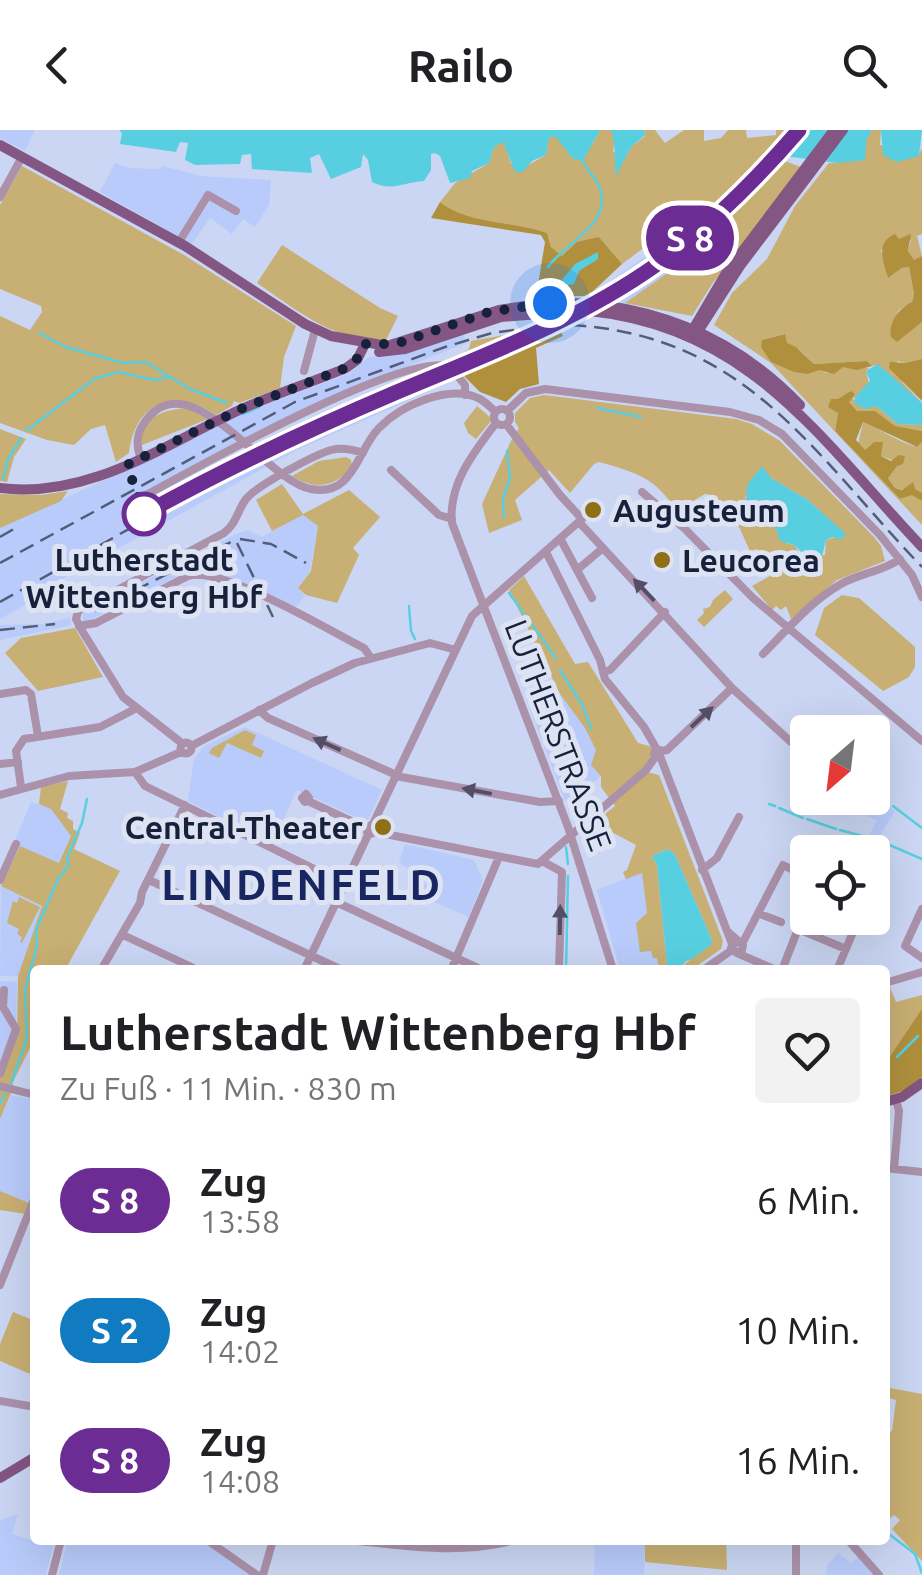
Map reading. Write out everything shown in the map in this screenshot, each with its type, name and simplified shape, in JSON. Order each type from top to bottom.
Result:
[{"type":"main road","points":[[694,332],[834,130]]},
{"type":"main road","points":[[750,247],[844,130]]},
{"type":"main road","points":[[0,145],[178,242],[316,330],[364,346],[396,344],[514,314],[589,307],[648,313],[694,332],[739,353],[780,384],[922,538]]},
{"type":"main road","points":[[694,332],[777,392],[922,547]]},
{"type":"main road","points":[[0,488],[58,487],[95,478],[243,408],[346,368],[355,362],[364,346]]},
{"type":"main road","points":[[891,1101],[922,1083]]},
{"type":"main road","points":[[0,1478],[30,1460]]},
{"type":"street","points":[[0,197],[22,157]]},
{"type":"street","points":[[178,242],[208,196],[236,211]]},
{"type":"street","points":[[304,371],[316,330]]},
{"type":"street","points":[[146,496],[205,462],[342,395],[434,365],[453,370],[465,384],[465,395]]},
{"type":"street","points":[[496,412],[507,411],[526,393],[545,389],[752,418],[782,434],[900,559],[922,597]]},
{"type":"street","points":[[141,459],[139,432],[153,414],[181,404],[206,413],[297,484],[318,490],[338,485],[352,474],[378,428],[401,412],[436,396],[480,399],[496,412],[602,548],[732,688],[790,741]]},
{"type":"street","points":[[391,470],[439,514],[452,520],[452,502],[462,473],[501,423],[510,418],[507,411]]},
{"type":"street","points":[[185,747],[135,709],[111,682],[76,614],[231,528],[246,500],[256,491],[330,451],[348,449],[363,453]]},
{"type":"street","points":[[642,492],[788,628],[922,741]]},
{"type":"street","name":"LUTHERSTRASSE","points":[[452,520],[571,834],[611,965]]},
{"type":"street","points":[[306,965],[472,616],[581,521]]},
{"type":"street","points":[[561,540],[592,598]]},
{"type":"street","points":[[577,570],[602,548]]},
{"type":"street","points":[[546,552],[606,681],[662,752],[664,768],[727,931],[750,959],[766,965]]},
{"type":"street","points":[[764,654],[835,587],[900,559]]},
{"type":"street","points":[[79,626],[96,623],[199,573],[258,593],[364,648],[371,658]]},
{"type":"street","points":[[603,672],[610,670],[665,612]]},
{"type":"street","points":[[0,796],[75,776],[135,772],[371,658],[433,642],[456,650]]},
{"type":"street","points":[[308,801],[370,830],[537,864],[650,767],[732,688]]},
{"type":"street","points":[[0,694],[26,690],[30,694],[38,736]]},
{"type":"street","points":[[22,788],[16,750],[20,742],[100,728],[135,709]]},
{"type":"street","points":[[259,710],[268,718],[397,775],[540,802],[558,801]]},
{"type":"street","points":[[0,764],[18,762]]},
{"type":"street","points":[[650,767],[664,768]]},
{"type":"street","points":[[135,772],[141,783],[345,884]]},
{"type":"street","points":[[104,965],[124,935],[185,804]]},
{"type":"street","points":[[702,870],[718,858],[739,816]]},
{"type":"street","points":[[567,823],[584,822]]},
{"type":"street","points":[[0,880],[16,844]]},
{"type":"street","points":[[453,965],[499,857]]},
{"type":"street","points":[[542,861],[561,870],[559,965]]},
{"type":"street","points":[[710,965],[737,947],[760,914],[784,865],[790,868]]},
{"type":"street","points":[[149,880],[332,965]]},
{"type":"street","points":[[336,902],[471,965]]},
{"type":"street","points":[[922,908],[905,946],[922,958]]},
{"type":"street","points":[[760,914],[781,922]]},
{"type":"street","points":[[781,965],[798,930],[846,949]]},
{"type":"street","points":[[124,935],[187,965]]},
{"type":"street","points":[[839,965],[852,935]]},
{"type":"street","points":[[168,965],[172,958]]},
{"type":"street","points":[[890,982],[922,972]]},
{"type":"street","points":[[0,1074],[16,1029],[3,1006],[4,990]]},
{"type":"street","points":[[0,1086],[30,1094]]},
{"type":"street","points":[[891,1101],[899,1111],[890,1169],[922,1172]]},
{"type":"street","points":[[0,1285],[30,1210]]},
{"type":"street","points":[[0,1401],[30,1407]]},
{"type":"street","points":[[52,1575],[60,1545]]},
{"type":"street","points":[[215,1545],[260,1575],[271,1545]]},
{"type":"street","points":[[397,1545],[484,1545]]},
{"type":"street","points":[[796,1545],[796,1575]]},
{"type":"street","points":[[852,1545],[879,1575]]},
{"type":"shaded area","points":[[0,130],[35,130],[25,151],[0,138]]},
{"type":"shaded area","points":[[119,130],[600,130],[583,161],[573,159],[555,136],[549,138],[546,155],[532,161],[523,172],[515,172],[503,142],[494,147],[489,163],[472,171],[470,178],[450,183],[440,156],[435,153],[431,154],[431,170],[424,181],[392,186],[372,182],[363,154],[361,167],[331,179],[319,154],[310,158],[312,173],[252,169],[251,154],[242,155],[240,164],[195,165],[185,160],[188,143],[180,142],[176,152],[120,144]]},
{"type":"shaded area","points":[[600,130],[611,130],[615,139],[613,151],[623,162],[631,147],[645,136],[644,130],[655,130],[665,143],[684,130],[704,130],[704,141],[721,138],[728,130],[746,130],[747,138],[776,135],[776,130],[784,130],[785,139],[710,210],[680,221],[622,264],[599,237],[562,256],[551,247],[547,233],[463,214],[440,202],[455,183],[489,163],[494,147],[504,141],[511,164],[528,165],[546,155],[549,137],[555,135],[592,145]]},
{"type":"shaded area","points":[[611,130],[644,130],[645,135],[631,147],[616,176],[614,146]]},
{"type":"shaded area","points":[[784,130],[872,130],[866,141],[865,160],[838,163],[784,156]]},
{"type":"shaded area","points":[[872,130],[881,130],[880,145],[918,156],[922,148],[922,234],[917,236],[922,256],[914,261],[908,251],[911,240],[899,240],[881,250],[888,278],[909,267],[912,302],[899,310],[891,326],[897,341],[922,322],[922,359],[897,361],[902,382],[922,403],[878,365],[867,361],[814,364],[786,343],[784,334],[762,340],[826,373],[843,367],[869,368],[869,384],[853,399],[876,406],[898,424],[922,425],[922,431],[895,426],[875,412],[857,411],[849,402],[851,391],[838,412],[835,431],[900,499],[912,494],[922,501],[922,525],[771,363],[714,325],[732,293],[767,259],[795,206],[829,163],[864,160],[866,140]]},
{"type":"shaded area","points":[[881,130],[922,130],[919,156],[897,162],[883,155]]},
{"type":"shaded area","points":[[782,160],[801,167],[692,316],[625,303],[710,243],[725,219]]},
{"type":"shaded area","points":[[115,163],[129,168],[163,166],[201,176],[271,180],[269,205],[255,227],[243,219],[232,234],[210,218],[192,244],[100,192]]},
{"type":"shaded area","points":[[22,166],[184,255],[296,326],[284,357],[280,388],[239,403],[234,401],[216,415],[186,402],[159,404],[139,422],[129,453],[116,462],[105,425],[91,429],[74,445],[0,423],[0,316],[30,330],[42,312],[41,306],[0,289],[0,205]]},
{"type":"shaded area","points":[[440,202],[463,214],[547,233],[551,247],[562,256],[577,242],[599,237],[622,264],[588,296],[541,296],[537,291],[545,242],[541,235],[431,218]]},
{"type":"shaded area","points":[[696,221],[710,234],[710,243],[625,303],[600,298],[606,284]]},
{"type":"shaded area","points":[[895,234],[899,239],[911,234],[908,251],[914,260],[922,256],[922,322],[897,342],[891,337],[893,321],[912,302],[914,294],[909,267],[888,278],[886,272],[883,247]]},
{"type":"shaded area","points":[[282,245],[398,316],[386,340],[368,340],[334,331],[257,283]]},
{"type":"shaded area","points":[[598,252],[598,259],[579,271],[574,284],[564,286],[560,282],[575,264]]},
{"type":"shaded area","points":[[544,327],[559,327],[470,368],[463,362]]},
{"type":"shaded area","points":[[539,329],[456,366],[451,361],[469,349],[471,341]]},
{"type":"shaded area","points":[[559,329],[563,336],[536,348],[539,384],[520,389],[506,402],[480,392],[460,372]]},
{"type":"shaded area","points":[[463,332],[466,343],[307,407],[200,461],[206,471],[274,436],[414,378],[444,369],[450,377],[448,383],[297,450],[53,584],[51,590],[0,619],[0,528],[236,416],[350,373],[369,357],[403,354]]},
{"type":"shaded area","points":[[785,334],[787,343],[814,364],[867,361],[872,366],[857,370],[843,367],[834,374],[819,370],[808,374],[794,372],[771,362],[761,347],[762,340]]},
{"type":"shaded area","points":[[922,359],[922,401],[889,368],[890,362]]},
{"type":"shaded area","points":[[878,364],[922,403],[922,425],[898,424],[876,406],[866,409],[855,404],[855,397],[870,381],[866,371]]},
{"type":"shaded area","points":[[851,391],[855,394],[849,402],[857,411],[875,411],[895,426],[922,431],[922,442],[917,447],[863,422],[856,440],[865,450],[874,442],[883,442],[881,456],[891,461],[905,456],[903,464],[888,478],[895,488],[902,490],[913,482],[922,493],[922,501],[912,495],[900,499],[835,431],[838,413],[828,407],[831,399]]},
{"type":"shaded area","points":[[544,395],[752,424],[780,441],[874,537],[885,561],[837,580],[791,619],[786,606],[772,610],[752,586],[770,576],[757,549],[750,551],[734,516],[725,520],[712,495],[705,494],[688,504],[695,516],[686,524],[650,481],[599,462],[570,493],[549,470],[515,500],[522,520],[489,533],[482,504],[519,428],[515,413],[530,398]],"holes":[[[771,478],[808,500],[845,534],[826,540],[825,555],[803,557],[794,545],[782,540],[774,523],[761,520],[745,497]]]},
{"type":"shaded area","points":[[477,406],[491,421],[476,439],[464,423]]},
{"type":"shaded area","points":[[186,408],[208,419],[142,445],[149,422],[169,411]]},
{"type":"shaded area","points":[[863,422],[910,445],[917,447],[922,442],[922,493],[895,488],[888,478],[895,461],[881,456],[871,444],[865,451],[858,444]]},
{"type":"shaded area","points":[[0,429],[26,439],[14,457],[7,482],[0,481]]},
{"type":"shaded area","points":[[346,457],[352,467],[331,483],[316,485],[292,476],[319,461]]},
{"type":"shaded area","points":[[762,466],[771,478],[808,500],[846,534],[841,540],[826,540],[819,569],[794,545],[780,541],[774,523],[762,520],[746,500],[747,485]]},
{"type":"shaded area","points":[[282,484],[303,514],[349,490],[380,517],[353,548],[359,555],[337,603],[306,595],[298,588],[311,571],[318,526],[303,515],[272,531],[256,500]]},
{"type":"shaded area","points":[[68,491],[61,501],[0,528],[0,494]]},
{"type":"shaded area","points":[[303,514],[318,526],[310,571],[298,588],[305,596],[294,609],[241,582],[196,569],[205,562],[83,624],[83,613],[236,534],[248,530],[262,537]]},
{"type":"shaded area","points":[[524,576],[575,664],[588,662],[638,743],[652,747],[647,772],[659,775],[723,941],[721,949],[698,965],[684,965],[712,940],[675,855],[668,849],[652,856],[657,865],[667,965],[658,965],[651,951],[640,952],[636,923],[647,913],[642,873],[626,879],[623,872],[636,845],[606,829],[598,820],[615,806],[601,787],[601,776],[591,765],[596,750],[560,694],[509,590]]},
{"type":"shaded area","points":[[725,590],[733,599],[704,627],[697,620],[703,609],[710,607]]},
{"type":"shaded area","points":[[842,595],[859,598],[915,647],[915,667],[909,677],[883,691],[815,635],[824,608]]},
{"type":"shaded area","points":[[70,618],[71,625],[0,640],[0,625],[42,624]]},
{"type":"shaded area","points":[[75,628],[103,677],[38,691],[5,653],[21,638]]},
{"type":"shaded area","points":[[560,694],[596,750],[594,763],[601,776],[570,801],[565,801],[530,709]]},
{"type":"shaded area","points":[[245,727],[382,790],[367,822],[297,790],[272,843],[188,801],[194,759],[204,746]]},
{"type":"shaded area","points":[[245,730],[256,735],[252,745],[264,751],[261,758],[227,743],[219,758],[209,753],[212,748]]},
{"type":"shaded area","points":[[68,781],[60,809],[68,813],[73,829],[80,833],[74,849],[120,871],[68,965],[30,965],[30,1048],[0,1119],[0,1079],[17,1036],[18,976],[42,906],[1,886],[20,846],[59,863],[71,836],[51,809],[39,804],[41,787]]},
{"type":"shaded area","points":[[31,802],[51,808],[71,836],[59,864],[14,843]]},
{"type":"shaded area","points":[[890,807],[895,811],[880,835],[870,835],[877,821],[866,815],[890,815]]},
{"type":"shaded area","points":[[405,844],[474,860],[483,880],[469,917],[420,896],[427,879],[399,863]]},
{"type":"shaded area","points":[[668,849],[675,855],[712,940],[711,945],[682,965],[667,965],[657,865],[652,856]]},
{"type":"shaded area","points":[[647,873],[658,965],[619,965],[597,890]]},
{"type":"shaded area","points":[[1,886],[42,906],[18,976],[0,976]]},
{"type":"shaded area","points":[[19,897],[40,907],[22,943],[17,934],[19,929],[7,923],[13,901],[17,903]]},
{"type":"shaded area","points":[[0,981],[17,982],[16,1021],[0,1069]]},
{"type":"shaded area","points":[[890,987],[896,1002],[922,995],[922,1077],[890,1094]]},
{"type":"shaded area","points":[[922,1009],[922,1077],[908,1089],[890,1095],[890,1057]]},
{"type":"shaded area","points":[[11,1095],[30,1099],[29,1203],[0,1191],[0,1119]]},
{"type":"shaded area","points":[[0,1191],[29,1203],[26,1214],[0,1210]]},
{"type":"shaded area","points":[[13,1312],[30,1319],[30,1374],[0,1361],[0,1344]]},
{"type":"shaded area","points":[[890,1388],[922,1394],[922,1561],[892,1529],[900,1520],[894,1515],[890,1519],[890,1432],[896,1400],[890,1398]]},
{"type":"shaded area","points":[[18,1514],[12,1534],[30,1539],[30,1545],[53,1546],[46,1575],[0,1575],[0,1520]]},
{"type":"shaded area","points":[[67,1545],[211,1545],[252,1575],[59,1575]]},
{"type":"shaded area","points":[[595,1545],[645,1545],[644,1575],[594,1575]]},
{"type":"shaded area","points":[[645,1545],[726,1545],[727,1570],[645,1562]]},
{"type":"shaded area","points":[[838,1553],[851,1563],[859,1557],[875,1575],[826,1575],[827,1566]]},
{"type":"waterway","points":[[548,267],[599,213],[600,189],[583,161]]},
{"type":"waterway","points":[[39,333],[66,347],[123,363],[146,362],[190,389],[227,403]]},
{"type":"waterway","points":[[26,431],[94,379],[118,372],[155,380],[170,377]]},
{"type":"waterway","points":[[243,414],[259,407]]},
{"type":"waterway","points":[[597,408],[641,417]]},
{"type":"waterway","points":[[3,479],[8,459],[21,438]]},
{"type":"waterway","points":[[504,517],[503,499],[510,478],[507,451]]},
{"type":"waterway","points":[[509,593],[556,658]]},
{"type":"waterway","points":[[409,606],[415,639]]},
{"type":"waterway","points":[[560,670],[583,706],[591,728]]},
{"type":"waterway","points":[[32,965],[36,930],[58,879],[69,865],[67,858],[87,799]]},
{"type":"waterway","points":[[769,804],[775,806]]},
{"type":"waterway","points":[[893,806],[922,828]]},
{"type":"waterway","points":[[779,808],[803,818]]},
{"type":"waterway","points":[[807,819],[836,829]]},
{"type":"waterway","points":[[840,830],[858,835]]},
{"type":"waterway","points":[[890,845],[922,859]]},
{"type":"waterway","points":[[566,847],[568,864]]},
{"type":"waterway","points":[[566,965],[568,876]]},
{"type":"waterway","points":[[11,1084],[27,1038],[25,990],[30,972]]},
{"type":"waterway","points":[[897,1057],[918,1036]]},
{"type":"waterway","points":[[0,1104],[5,1094]]},
{"type":"waterway","points":[[890,1535],[915,1554],[922,1573]]},
{"type":"railway","points":[[0,602],[284,445],[520,344],[615,295],[702,232],[803,130]]},
{"type":"railway","points":[[571,325],[632,334],[684,351],[730,376],[809,443],[922,567]]},
{"type":"railway","points":[[0,563],[295,402],[445,347],[492,333],[541,326]]},
{"type":"railway","points":[[0,537],[19,526]]},
{"type":"railway","points":[[240,539],[271,544],[306,563]]},
{"type":"railway","points":[[94,611],[233,541]]},
{"type":"railway","points":[[237,543],[273,617]]},
{"type":"railway","points":[[0,630],[55,624]]},
{"type":"train","points":[[144,514],[274,446],[549,327],[605,298],[654,267],[709,223],[799,130]]},
{"type":"place","name":"Augusteum","points":[[593,510]]},
{"type":"place","name":"Lutherstadt Wittenberg Hbf","points":[[144,514]]},
{"type":"place","name":"Leucorea","points":[[662,560]]},
{"type":"place","name":"Central-Theater","points":[[383,827]]},
{"type":"district","name":"LINDENFELD","points":[[302,884]]},
{"type":"route","points":[[144,514],[127,465],[243,408],[346,368],[360,356],[365,344],[396,344],[489,312],[550,303]]}]
